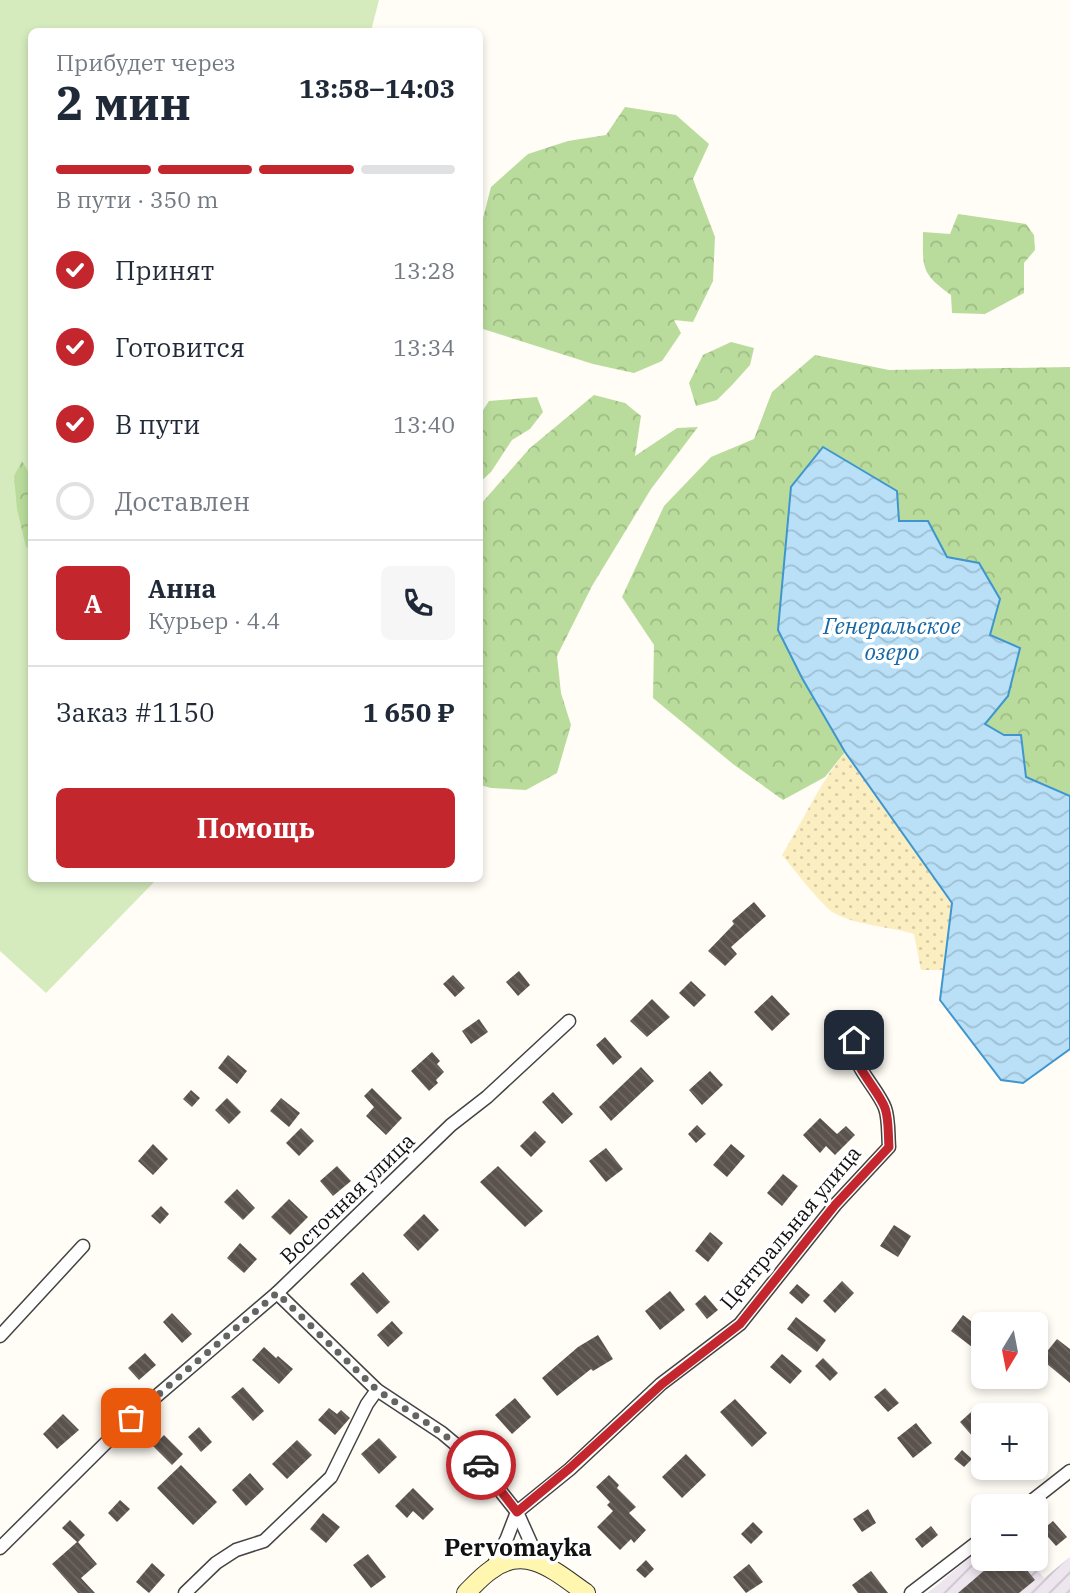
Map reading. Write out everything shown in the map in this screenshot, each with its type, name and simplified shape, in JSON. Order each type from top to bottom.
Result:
[{"type":"street","name":"Восточная улица","points":[[0,1548],[131,1418],[277,1293],[451,1125],[487,1097],[569,1021]]},
{"type":"street","name":"Центральная улица","points":[[517,1512],[662,1384],[740,1324],[835,1205],[889,1147],[886,1110],[854,1058],[854,1040]]},
{"type":"street","points":[[0,1336],[83,1246]]},
{"type":"street","points":[[277,1293],[377,1390],[442,1433],[479,1464],[517,1512],[539,1561]]},
{"type":"street","points":[[185,1593],[216,1563],[236,1550],[264,1541],[331,1477],[367,1404],[377,1390]]},
{"type":"street","points":[[1041,1494],[1070,1471]]},
{"type":"street","points":[[466,1593],[491,1569],[517,1512]]},
{"type":"street","points":[[911,1593],[971,1547]]},
{"type":"street","points":[[491,1569],[518,1559],[539,1561],[586,1593]]},
{"type":"shaded area","points":[[971,1556],[971,1571],[1038,1571],[1044,1578],[1070,1557],[1070,1593],[928,1593]]},
{"type":"green space","points":[[0,0],[379,0],[372,28],[28,28],[28,882],[154,882],[46,993],[0,951]]},
{"type":"green space","points":[[625,107],[676,115],[709,144],[693,179],[715,237],[713,281],[693,322],[674,320],[681,333],[662,361],[634,373],[593,364],[483,329],[483,218],[491,187],[528,154],[568,141],[606,135]]},
{"type":"green space","points":[[958,214],[1026,224],[1034,235],[1035,250],[1024,263],[1024,293],[985,314],[952,313],[951,295],[934,281],[925,268],[923,232],[950,234]]},
{"type":"green space","points":[[731,342],[754,348],[750,365],[717,400],[696,406],[689,383],[703,355]]},
{"type":"green space","points":[[815,355],[889,370],[1070,367],[1070,796],[1025,777],[1004,735],[984,724],[1008,696],[989,635],[1000,599],[947,557],[928,521],[899,521],[823,447],[791,487],[778,629],[802,678],[845,752],[825,777],[783,800],[733,764],[653,698],[654,645],[622,597],[664,506],[711,457],[754,439],[772,392]]},
{"type":"green space","points":[[594,395],[625,403],[641,416],[635,456],[677,428],[698,427],[651,489],[592,586],[557,656],[561,693],[571,725],[557,773],[526,790],[491,788],[483,786],[483,502],[530,448]]},
{"type":"green space","points":[[537,397],[543,412],[530,429],[512,440],[491,472],[483,479],[483,410],[489,401]]},
{"type":"green space","points":[[22,461],[28,471],[28,548],[17,509],[14,476]]},
{"type":"sand","points":[[845,752],[952,903],[944,970],[921,970],[914,934],[853,921],[834,913],[815,895],[782,855],[819,790]]},
{"type":"water","name":"Генеральское озеро","points":[[823,447],[897,491],[899,521],[928,521],[947,557],[979,563],[1000,599],[990,635],[1020,648],[1008,696],[985,724],[1004,735],[1021,735],[1026,777],[1070,796],[1070,1049],[1023,1083],[1001,1080],[940,1000],[952,903],[845,752],[778,630],[791,487]]},
{"type":"building","points":[[754,902],[766,916],[731,947],[737,954],[725,966],[708,951],[734,924],[732,921]]},
{"type":"building","points":[[519,971],[530,985],[518,996],[506,982]]},
{"type":"building","points":[[453,975],[465,988],[455,997],[443,984]]},
{"type":"building","points":[[691,981],[706,995],[694,1007],[679,993]]},
{"type":"building","points":[[772,995],[790,1014],[772,1031],[754,1012]]},
{"type":"building","points":[[652,999],[670,1017],[647,1037],[630,1021]]},
{"type":"building","points":[[479,1019],[488,1032],[471,1044],[462,1031]]},
{"type":"building","points":[[605,1037],[622,1057],[613,1065],[596,1045]]},
{"type":"building","points":[[432,1052],[440,1061],[437,1064],[444,1072],[436,1080],[438,1083],[429,1091],[411,1071]]},
{"type":"building","points":[[228,1055],[247,1071],[237,1084],[218,1068]]},
{"type":"building","points":[[641,1067],[654,1081],[611,1121],[599,1107]]},
{"type":"building","points":[[710,1071],[723,1085],[702,1105],[689,1090]]},
{"type":"building","points":[[372,1088],[402,1118],[386,1135],[366,1116],[374,1107],[364,1096]]},
{"type":"building","points":[[191,1090],[200,1098],[192,1107],[183,1099]]},
{"type":"building","points":[[553,1092],[573,1114],[562,1124],[542,1102]]},
{"type":"building","points":[[227,1098],[241,1112],[229,1124],[215,1110]]},
{"type":"building","points":[[281,1098],[300,1113],[289,1127],[270,1111]]},
{"type":"building","points":[[820,1118],[837,1134],[846,1126],[855,1135],[835,1155],[826,1146],[820,1153],[803,1135]]},
{"type":"building","points":[[697,1125],[706,1134],[696,1143],[688,1134]]},
{"type":"building","points":[[301,1128],[314,1141],[299,1156],[286,1143]]},
{"type":"building","points":[[535,1131],[546,1142],[531,1157],[520,1146]]},
{"type":"building","points":[[153,1144],[168,1159],[153,1175],[138,1161]]},
{"type":"building","points":[[731,1144],[745,1156],[727,1177],[713,1165]]},
{"type":"building","points":[[606,1148],[623,1169],[606,1182],[589,1161]]},
{"type":"building","points":[[337,1166],[351,1181],[333,1196],[320,1181]]},
{"type":"building","points":[[498,1166],[543,1211],[525,1227],[480,1182]]},
{"type":"building","points":[[783,1174],[798,1186],[782,1206],[767,1193]]},
{"type":"building","points":[[237,1189],[255,1208],[243,1220],[224,1202]]},
{"type":"building","points":[[289,1199],[308,1217],[290,1235],[271,1217]]},
{"type":"building","points":[[161,1206],[169,1214],[160,1224],[151,1216]]},
{"type":"building","points":[[424,1214],[439,1230],[418,1251],[403,1235]]},
{"type":"building","points":[[894,1225],[911,1236],[898,1257],[880,1246]]},
{"type":"building","points":[[710,1232],[723,1243],[708,1262],[695,1251]]},
{"type":"building","points":[[240,1243],[257,1259],[244,1273],[227,1258]]},
{"type":"building","points":[[363,1272],[390,1302],[377,1314],[350,1284]]},
{"type":"building","points":[[842,1281],[854,1293],[835,1313],[823,1301]]},
{"type":"building","points":[[797,1284],[810,1295],[802,1304],[789,1293]]},
{"type":"building","points":[[670,1291],[685,1310],[660,1330],[645,1311]]},
{"type":"building","points":[[705,1295],[718,1310],[707,1319],[695,1304]]},
{"type":"building","points":[[172,1313],[192,1334],[182,1343],[163,1322]]},
{"type":"building","points":[[963,1315],[971,1321],[971,1346],[951,1331]]},
{"type":"building","points":[[796,1317],[826,1340],[817,1352],[787,1329]]},
{"type":"building","points":[[392,1321],[403,1333],[388,1347],[377,1335]]},
{"type":"building","points":[[598,1335],[613,1359],[593,1371],[591,1369],[557,1396],[542,1378],[578,1347]]},
{"type":"building","points":[[1057,1339],[1070,1349],[1070,1383],[1048,1365],[1048,1350]]},
{"type":"building","points":[[264,1347],[293,1369],[279,1384],[252,1360]]},
{"type":"building","points":[[145,1353],[156,1365],[139,1380],[128,1368]]},
{"type":"building","points":[[782,1354],[802,1371],[790,1384],[770,1367]]},
{"type":"building","points":[[823,1358],[838,1373],[830,1381],[815,1366]]},
{"type":"building","points":[[243,1387],[264,1411],[253,1421],[231,1397]]},
{"type":"building","points":[[885,1388],[899,1403],[888,1412],[874,1397]]},
{"type":"building","points":[[124,1390],[135,1402],[123,1412],[113,1400]]},
{"type":"building","points":[[515,1398],[531,1417],[512,1434],[495,1415]]},
{"type":"building","points":[[735,1399],[767,1433],[752,1447],[720,1412]]},
{"type":"building","points":[[329,1408],[337,1414],[341,1410],[350,1418],[335,1435],[318,1420]]},
{"type":"building","points":[[971,1412],[971,1435],[960,1422]]},
{"type":"building","points":[[63,1414],[79,1430],[57,1449],[43,1434]]},
{"type":"building","points":[[916,1423],[932,1443],[913,1458],[897,1438]]},
{"type":"building","points":[[199,1427],[212,1442],[201,1452],[188,1437]]},
{"type":"building","points":[[164,1435],[183,1454],[172,1465],[153,1446]]},
{"type":"building","points":[[379,1438],[397,1457],[379,1474],[361,1454]]},
{"type":"building","points":[[297,1440],[312,1455],[287,1479],[272,1464]]},
{"type":"building","points":[[962,1450],[971,1460],[964,1467],[954,1459]]},
{"type":"building","points":[[686,1454],[706,1475],[682,1498],[662,1477]]},
{"type":"building","points":[[181,1465],[217,1502],[193,1525],[157,1488]]},
{"type":"building","points":[[250,1473],[264,1489],[246,1506],[232,1490]]},
{"type":"building","points":[[609,1475],[619,1485],[617,1488],[636,1507],[629,1513],[646,1530],[634,1543],[631,1539],[620,1550],[597,1527],[613,1511],[607,1505],[610,1502],[596,1487]]},
{"type":"building","points":[[413,1488],[434,1509],[423,1520],[413,1511],[407,1518],[395,1506]]},
{"type":"building","points":[[120,1500],[130,1509],[117,1522],[108,1513]]},
{"type":"building","points":[[868,1509],[876,1523],[862,1532],[853,1519]]},
{"type":"building","points":[[323,1513],[340,1527],[326,1543],[310,1529]]},
{"type":"building","points":[[70,1520],[85,1535],[78,1542],[97,1564],[81,1578],[95,1593],[78,1593],[52,1564],[77,1542],[62,1528]]},
{"type":"building","points":[[1053,1521],[1067,1537],[1056,1546],[1048,1537],[1048,1525]]},
{"type":"building","points":[[753,1522],[763,1532],[751,1544],[741,1534]]},
{"type":"building","points":[[931,1526],[938,1535],[922,1548],[915,1539]]},
{"type":"building","points":[[368,1554],[386,1577],[371,1588],[353,1565]]},
{"type":"building","points":[[646,1560],[654,1569],[645,1578],[636,1570]]},
{"type":"building","points":[[152,1563],[165,1575],[149,1593],[136,1582]]},
{"type":"building","points":[[749,1564],[763,1582],[746,1593],[733,1577]]},
{"type":"building","points":[[871,1571],[888,1593],[858,1593],[852,1585]]},
{"type":"building","points":[[984,1571],[1028,1571],[1035,1580],[1019,1593],[958,1593]]},
{"type":"way so far","points":[[131,1418],[277,1293],[377,1390],[442,1433],[481,1465]]},
{"type":"district","name":"Pervomayka","points":[[518,1547]]},
{"type":"route","points":[[481,1465],[517,1512],[662,1384],[740,1324],[835,1205],[889,1147],[886,1110],[854,1058],[854,1040]]}]
